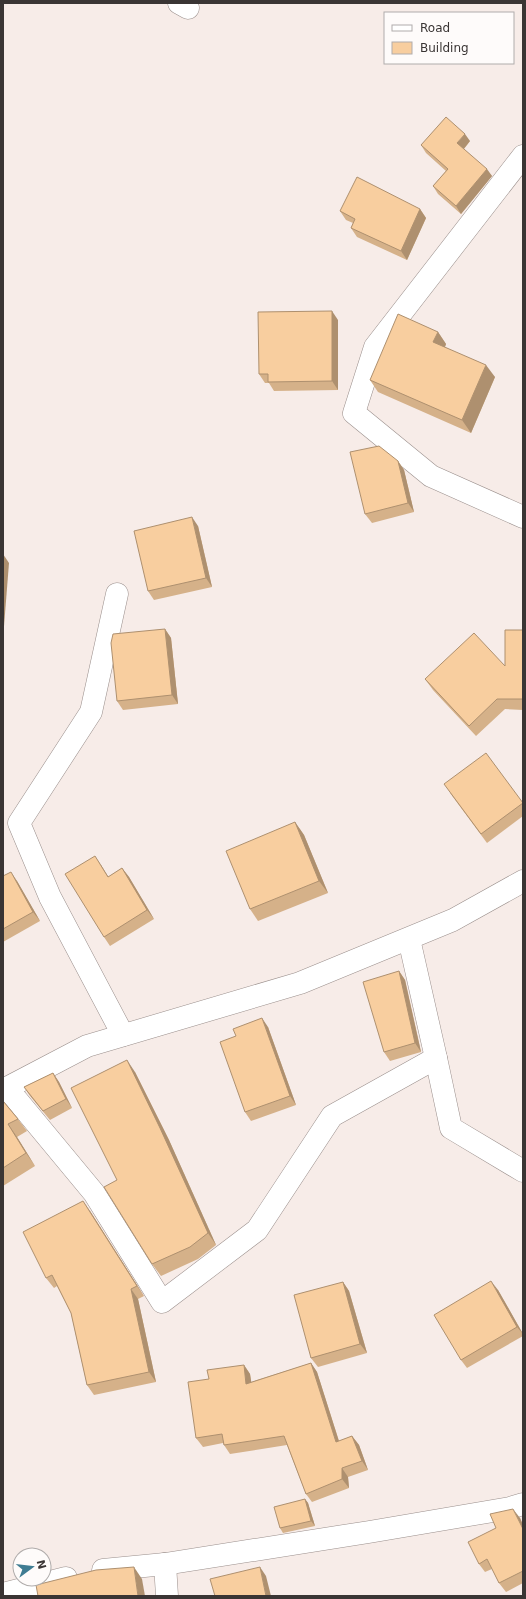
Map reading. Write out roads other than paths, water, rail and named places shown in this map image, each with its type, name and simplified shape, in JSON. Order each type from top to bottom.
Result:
[{"type":"street","points":[[523,156],[375,347],[354,413],[431,476],[523,517]]},
{"type":"street","points":[[117,594],[91,712],[19,823],[50,897],[123,1036]]},
{"type":"street","points":[[436,1058],[332,1116],[257,1230],[162,1302],[94,1193],[5,1089],[86,1046],[300,983],[453,920],[520,885]]},
{"type":"street","points":[[409,939],[451,1128],[523,1171]]},
{"type":"street","points":[[3,1594],[30,1592],[102,1570],[165,1564],[369,1532],[510,1508],[523,1504]]},
{"type":"street","points":[[165,1564],[167,1596]]}]
